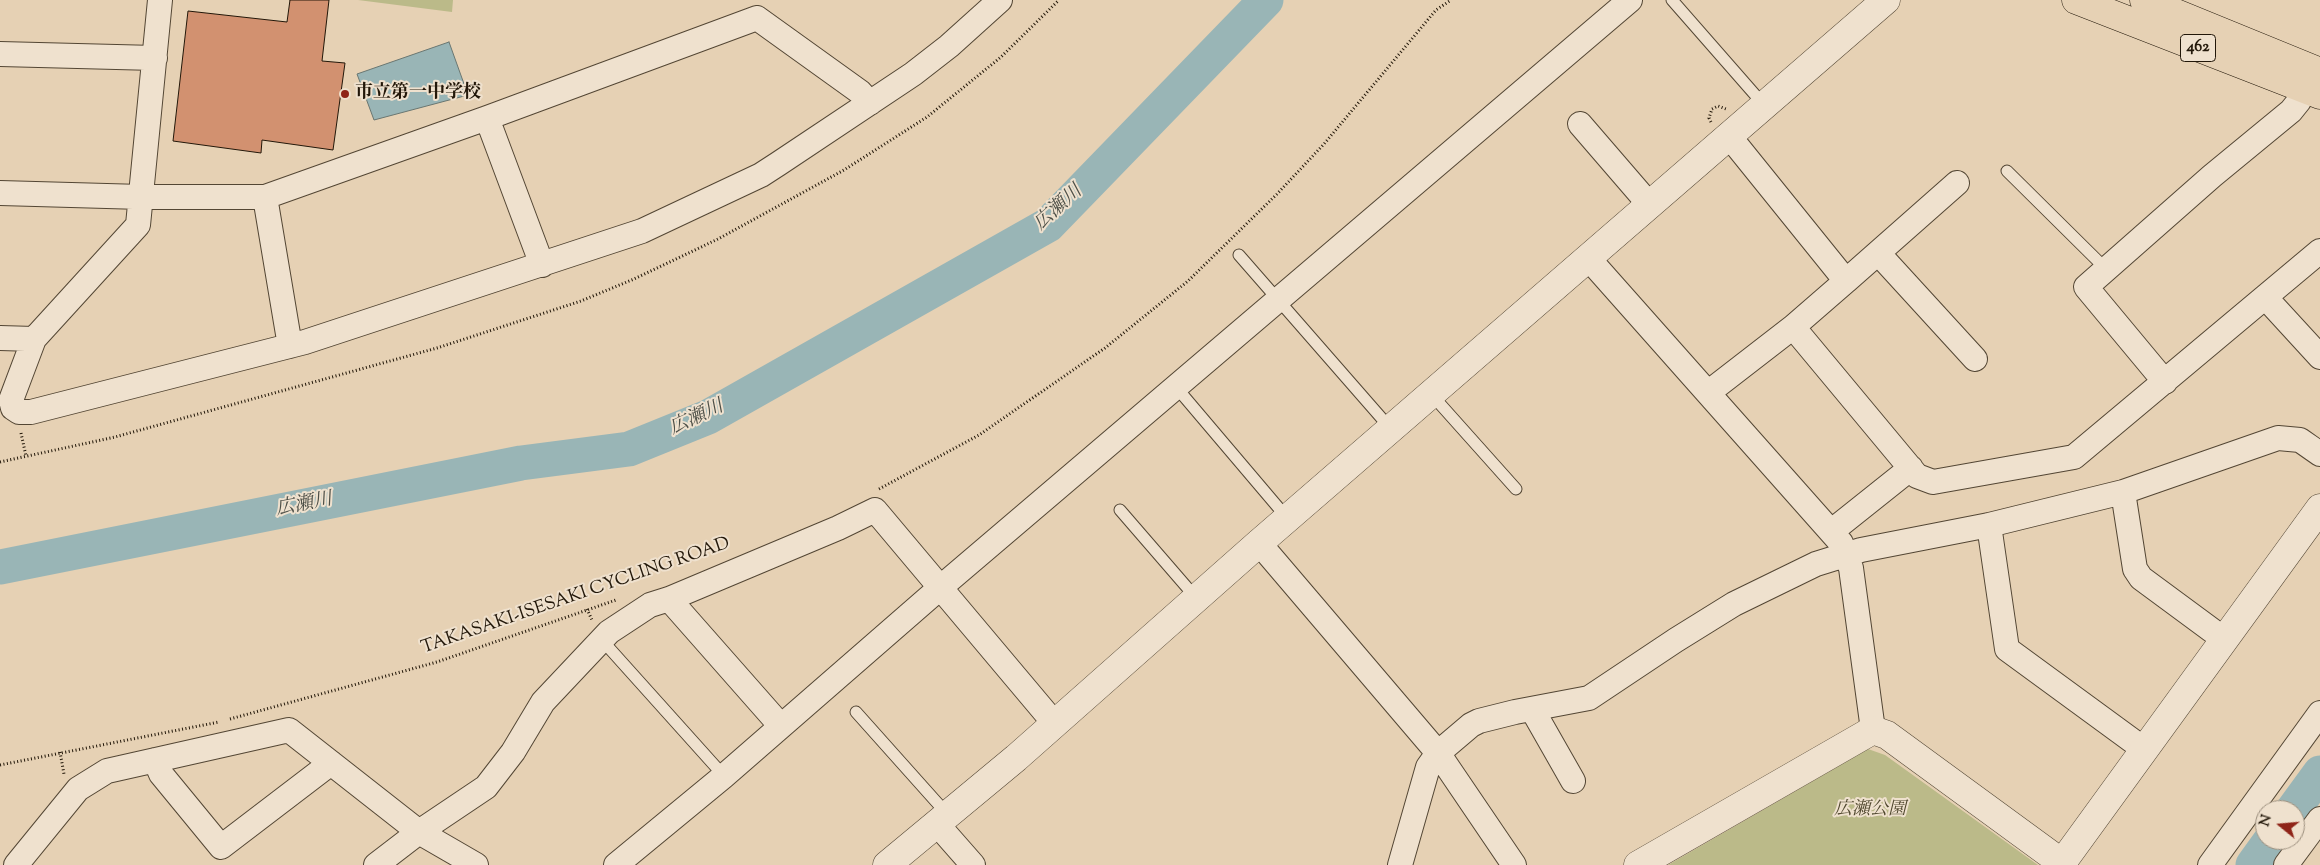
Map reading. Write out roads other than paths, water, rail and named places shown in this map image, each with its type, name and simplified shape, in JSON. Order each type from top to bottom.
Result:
[{"type":"highway","name":"462","points":[[2076,0],[2315,85]]},
{"type":"highway","name":"462","points":[[2144,0],[2315,85]]},
{"type":"street","points":[[160,0],[138,224],[34,340],[11,400],[13,408],[18,412],[31,412],[290,346],[642,231],[761,175],[913,74],[949,46],[1000,0]]},
{"type":"street","points":[[616,865],[724,776],[780,725],[1630,0]]},
{"type":"street","points":[[887,865],[1055,724],[1259,543],[1886,0]]},
{"type":"street","points":[[0,193],[142,197],[265,197],[487,118],[760,9],[860,92],[870,103]]},
{"type":"street","points":[[0,54],[155,58]]},
{"type":"street","points":[[2165,382],[2086,286],[2212,176],[2291,111],[2315,85]]},
{"type":"street","points":[[487,118],[542,265]]},
{"type":"street","points":[[1580,124],[1649,204]]},
{"type":"street","points":[[1729,136],[1846,281]]},
{"type":"street","points":[[1709,392],[1793,327],[1957,183]]},
{"type":"street","points":[[265,197],[290,346]]},
{"type":"street","points":[[1793,327],[1917,476],[1933,482],[2074,457],[2320,251]]},
{"type":"street","points":[[1878,253],[1975,360]]},
{"type":"street","points":[[1589,259],[1832,531],[1847,555],[1851,568],[1873,730]]},
{"type":"street","points":[[2265,297],[2320,357]]},
{"type":"street","points":[[0,338],[34,340]]},
{"type":"street","points":[[1400,865],[1428,767],[1438,753],[1479,720],[1589,698],[1734,604],[1816,564],[1861,550],[1989,525],[2123,492],[2278,438],[2300,440],[2320,454]]},
{"type":"street","points":[[1832,531],[1911,468]]},
{"type":"street","points":[[2123,492],[2135,569],[2141,578],[2226,640]]},
{"type":"street","points":[[1638,865],[1873,730],[1887,735],[2064,864],[2320,508]]},
{"type":"street","points":[[376,865],[419,832],[486,787],[513,752],[543,702],[601,639],[650,605],[669,599],[830,532],[875,510],[1055,724]]},
{"type":"street","points":[[1989,525],[2007,649],[2145,750]]},
{"type":"street","points":[[1259,543],[1438,753],[1514,865]]},
{"type":"street","points":[[669,599],[780,725]]},
{"type":"street","points":[[1532,709],[1573,781]]},
{"type":"street","points":[[2210,865],[2320,713]]},
{"type":"street","points":[[16,865],[78,789],[107,771],[288,730],[419,832],[476,865]]},
{"type":"street","points":[[154,760],[161,774],[221,846],[331,763]]},
{"type":"street","points":[[942,819],[973,865]]},
{"type":"street","points":[[2286,865],[2320,819]]},
{"type":"lane","points":[[1672,0],[1764,105]]},
{"type":"lane","points":[[2007,170],[2106,269]]},
{"type":"lane","points":[[1239,255],[1392,429]]},
{"type":"lane","points":[[1176,387],[1288,519]]},
{"type":"lane","points":[[1432,395],[1516,489]]},
{"type":"lane","points":[[1120,510],[1197,599]]},
{"type":"lane","points":[[601,639],[724,776]]},
{"type":"lane","points":[[856,712],[942,819]]},
{"type":"water","points":[[449,42],[468,95],[374,120],[357,74]]},
{"type":"waterway","name":"広瀬川","points":[[0,567],[521,463],[629,449],[708,417],[1048,225],[1266,0]]},
{"type":"waterway","points":[[2300,800],[2320,773]]},
{"type":"waterway","points":[[2253,865],[2264,850]]},
{"type":"place","name":"市立第一中学校","points":[[345,94]]},
{"type":"park label","name":"広瀬公園","points":[[1870,811]]}]
